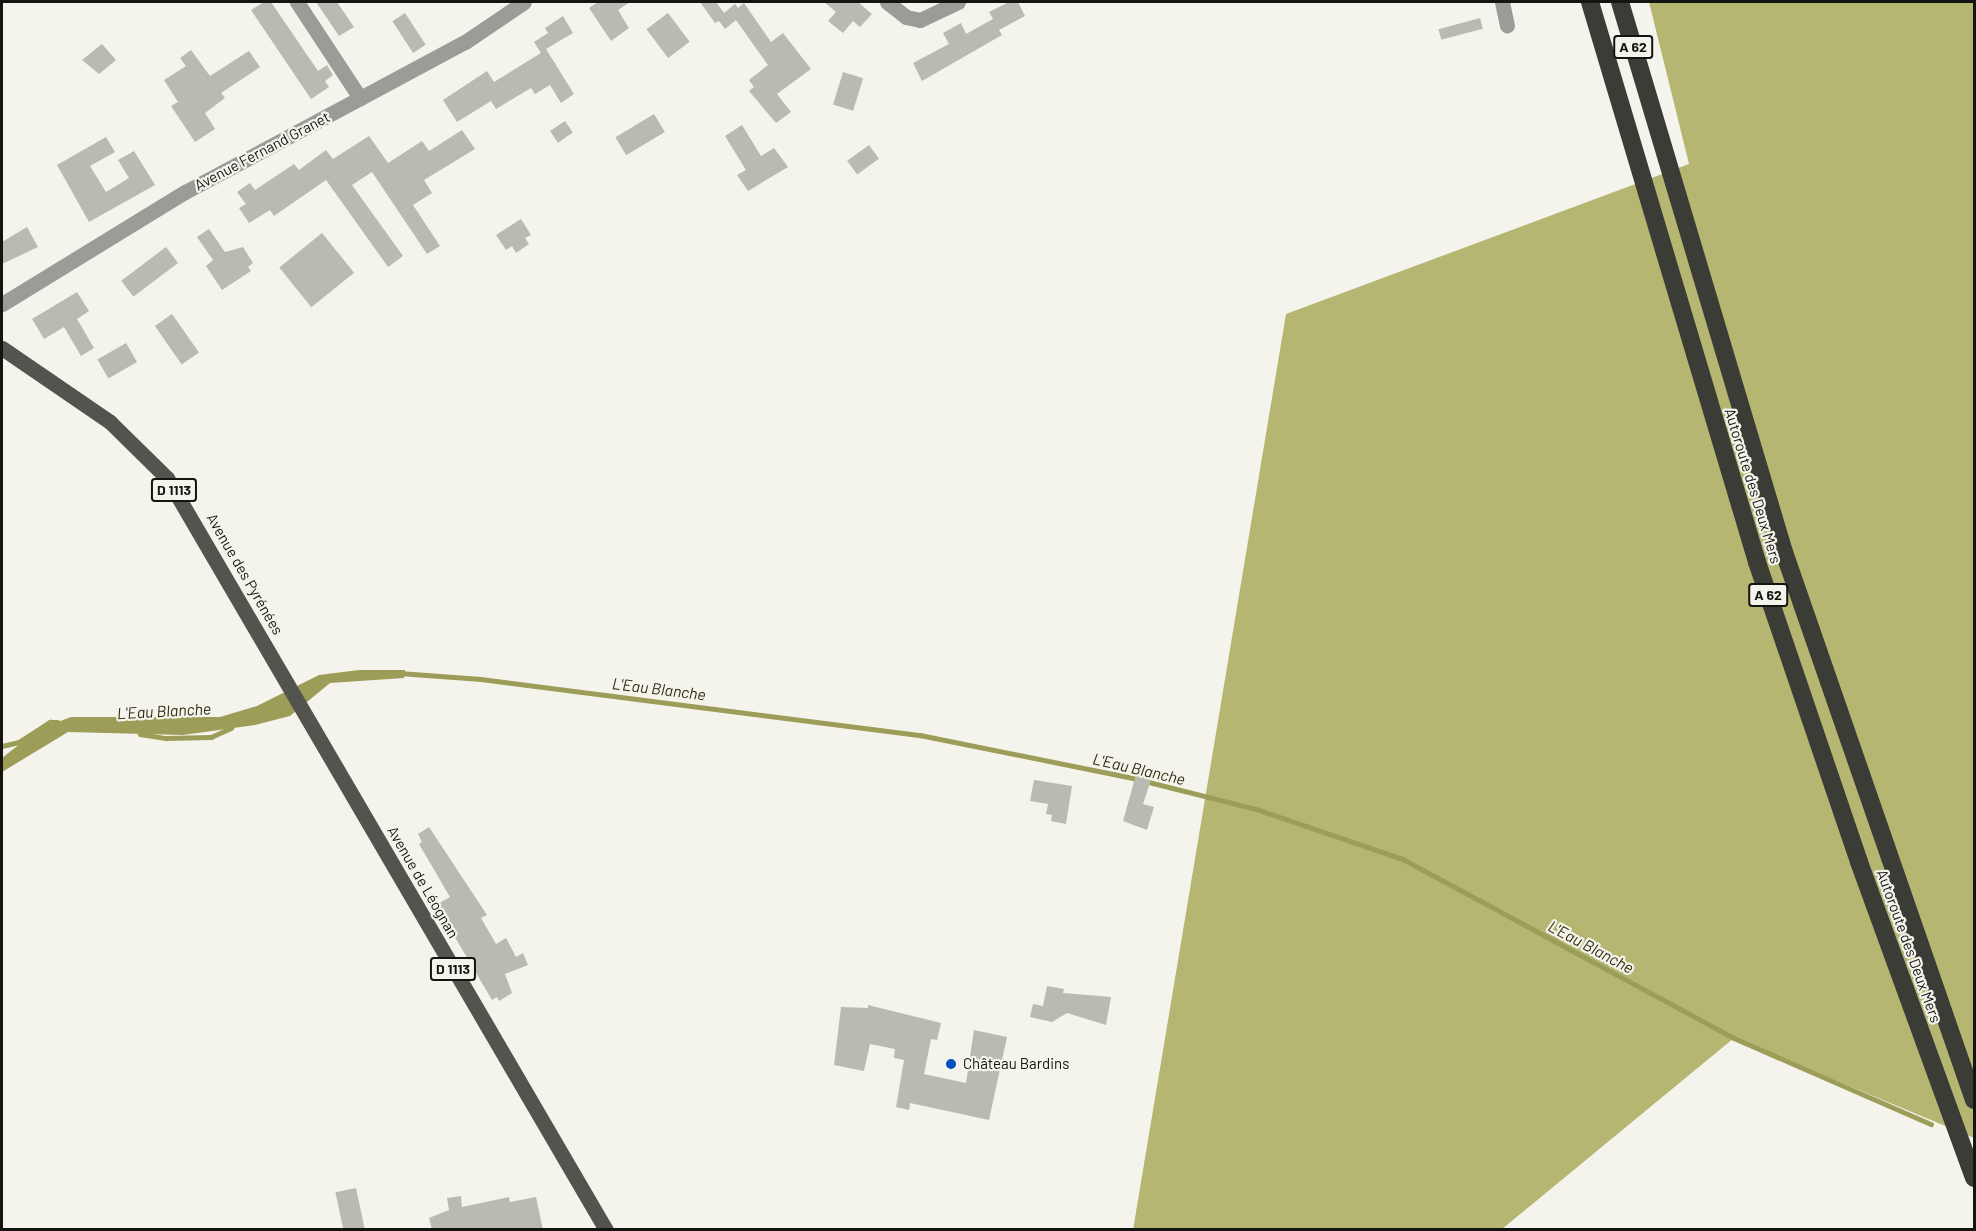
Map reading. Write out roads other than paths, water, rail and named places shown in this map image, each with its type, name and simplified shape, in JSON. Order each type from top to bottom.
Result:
[{"type":"highway","name":"Autoroute des Deux Mers","points":[[1590,2],[1757,562],[1859,862],[1974,1178]]},
{"type":"highway","name":"Autoroute des Deux Mers","points":[[1620,2],[1784,552],[1974,1100]]},
{"type":"main road","name":"Avenue des Pyrénées","points":[[2,348],[110,422],[150,457],[167,478],[301,708]]},
{"type":"main road","name":"Avenue de Léognan","points":[[301,708],[606,1230]]},
{"type":"street","points":[[297,2],[360,98]]},
{"type":"street","name":"Avenue Fernand Granet","points":[[2,304],[185,192],[465,42],[524,2]]},
{"type":"street","points":[[887,2],[906,17],[920,20],[958,2]]},
{"type":"street","points":[[1502,2],[1507,25]]},
{"type":"waterway","name":"L'Eau Blanche","points":[[399,673],[481,679],[920,735],[1133,778],[1256,809],[1403,859],[1734,1038],[1931,1124]]},
{"type":"waterway","name":"L'Eau Blanche","points":[[2,746],[19,742],[50,722],[58,722]]},
{"type":"waterway","name":"L'Eau Blanche","points":[[140,734],[166,738],[211,737],[231,728]]},
{"type":"place","name":"Château Bardins","points":[[951,1064]]}]
